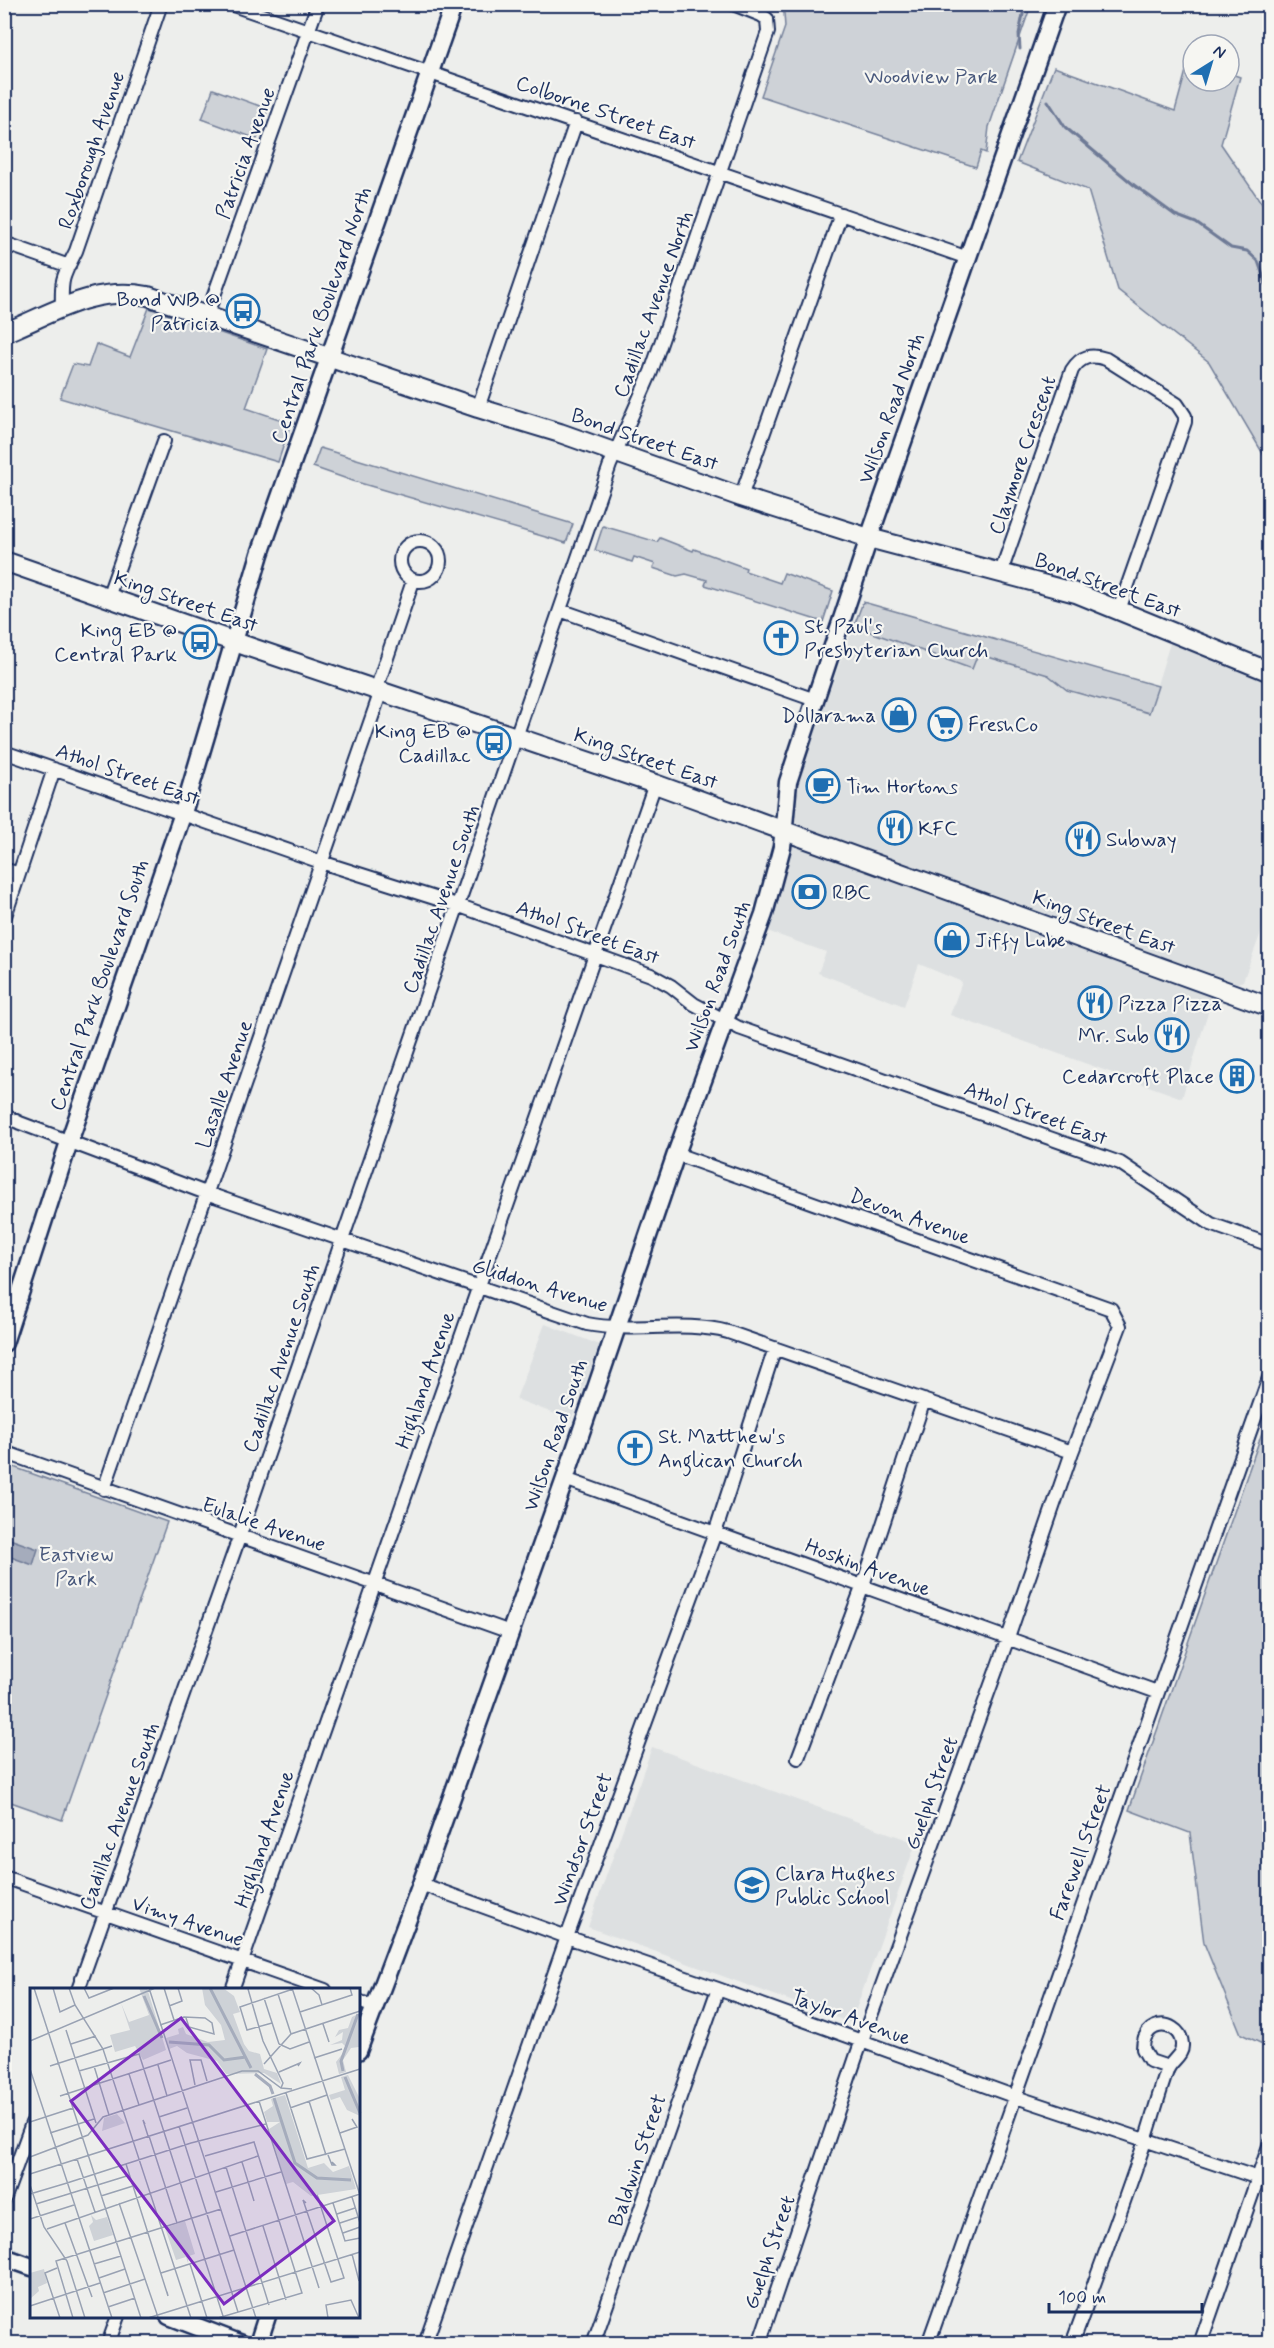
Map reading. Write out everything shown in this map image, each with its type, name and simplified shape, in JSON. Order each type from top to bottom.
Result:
[{"type":"main road","name":"Central Park Boulevard North","points":[[235,642],[260,554],[454,4]]},
{"type":"main road","name":"Wilson Road North","points":[[784,830],[788,782],[815,700],[869,538],[1057,4]]},
{"type":"main road","name":"Bond Street East","points":[[4,333],[62,307],[101,294],[131,293],[148,296],[617,453],[741,497],[869,538],[1076,593],[1269,672]]},
{"type":"main road","name":"King Street East","points":[[4,561],[655,784],[1269,1007]]},
{"type":"main road","name":"Central Park Boulevard South","points":[[4,1343],[69,1142],[183,813],[235,642]]},
{"type":"main road","name":"Wilson Road South","points":[[360,2039],[366,2004],[421,1884],[565,1479],[676,1154],[769,900],[777,872],[784,830]]},
{"type":"main road","points":[[4,2257],[30,2266]]},
{"type":"main road","points":[[174,2318],[242,2343]]},
{"type":"main road","points":[[258,2343],[266,2318]]},
{"type":"street","name":"Roxborough Avenue","points":[[62,307],[62,280],[76,251],[161,4]]},
{"type":"street","name":"Colborne Street East","points":[[230,4],[968,258]]},
{"type":"street","name":"Patricia Avenue","points":[[207,315],[318,4]]},
{"type":"street","name":"Cadillac Avenue North","points":[[516,737],[610,465],[651,372],[768,32],[767,19],[733,4]]},
{"type":"street","points":[[478,408],[576,122]]},
{"type":"street","points":[[741,497],[841,214]]},
{"type":"street","points":[[4,243],[69,266]]},
{"type":"street","name":"Claymore Crescent","points":[[1001,572],[1072,370],[1084,357],[1094,355],[1106,359],[1177,404],[1185,416],[1185,422],[1119,610]]},
{"type":"street","points":[[108,597],[164,441]]},
{"type":"street","name":"Lasalle Avenue","points":[[104,1489],[321,862],[413,581]]},
{"type":"street","points":[[560,610],[815,700]]},
{"type":"street","name":"Cadillac Avenue South","points":[[78,1988],[343,1241],[460,906],[516,737]]},
{"type":"street","name":"Athol Street East","points":[[4,752],[321,862],[460,906],[663,981],[694,1004],[739,1028],[1120,1163],[1211,1224],[1269,1245]]},
{"type":"street","points":[[4,919],[54,769]]},
{"type":"street","name":"Highland Avenue","points":[[232,1988],[655,784]]},
{"type":"street","points":[[4,869],[20,874]]},
{"type":"street","name":"Gliddon Avenue","points":[[4,1115],[206,1193],[587,1324],[616,1327],[710,1327],[1072,1452]]},
{"type":"street","name":"Devon Avenue","points":[[676,1154],[1112,1309],[1120,1326]]},
{"type":"street","name":"Guelph Street","points":[[759,2343],[861,2043],[1008,1638],[1072,1452],[1120,1326]]},
{"type":"street","name":"Windsor Street","points":[[425,2343],[567,1937],[715,1533],[775,1348]]},
{"type":"street","name":"Farewell Street","points":[[928,2343],[1269,1375]]},
{"type":"street","points":[[798,1758],[863,1585],[924,1400]]},
{"type":"street","name":"Eulalie Avenue","points":[[4,1452],[510,1632]]},
{"type":"street","name":"Hoskin Avenue","points":[[565,1479],[1157,1692]]},
{"type":"street","name":"Vimy Avenue","points":[[4,1877],[323,1988]]},
{"type":"street","name":"Taylor Avenue","points":[[421,1884],[718,1989],[861,2043],[1263,2180]]},
{"type":"street","name":"Baldwin Street","points":[[592,2343],[718,1989]]},
{"type":"street","points":[[1072,2343],[1168,2067]]},
{"type":"street","points":[[4,2200],[30,2128]]},
{"type":"street","points":[[1200,2343],[1263,2180],[1269,2143]]},
{"type":"street","points":[[108,2343],[117,2318]]},
{"type":"shaded area","points":[[863,602],[1155,691],[1171,640],[1269,678],[1269,911],[1243,981],[1214,992],[1182,1098],[950,1015],[962,982],[919,964],[904,1006],[818,973],[826,952],[767,931],[775,899],[792,789]]},
{"type":"shaded area","points":[[545,1324],[600,1345],[571,1420],[516,1399]]},
{"type":"shaded area","name":"Clara Hughes Public School","points":[[652,1747],[916,1843],[851,2023],[588,1927]]},
{"type":"green space","name":"Woodview Park","points":[[776,5],[1031,5],[989,127],[986,153],[981,151],[976,167],[761,96],[785,27],[784,13]]},
{"type":"green space","points":[[1054,67],[1175,111],[1181,89],[1181,93],[1235,93],[1221,144],[1269,214],[1269,464],[1209,362],[1118,290],[1088,190],[1017,162]]},
{"type":"green space","points":[[213,89],[268,109],[257,139],[202,119]]},
{"type":"green space","points":[[149,308],[267,349],[246,408],[291,423],[278,462],[60,398],[73,364],[88,367],[96,344],[130,357]]},
{"type":"green space","points":[[320,448],[573,524],[566,543],[353,481],[313,467]]},
{"type":"green space","points":[[603,526],[657,542],[660,538],[746,568],[745,571],[780,583],[784,573],[833,591],[823,622],[705,585],[707,580],[686,574],[677,576],[653,568],[655,564],[634,557],[632,562],[595,550]]},
{"type":"green space","points":[[863,602],[1158,686],[1149,713],[1067,690],[1048,675],[978,654],[972,669],[854,626]]},
{"type":"green space","points":[[1269,1413],[1269,2047],[1241,2034],[1204,1943],[1190,1833],[1129,1810]]},
{"type":"green space","name":"Eastview Park","points":[[5,1464],[167,1522],[62,1820],[8,1801],[5,1810]]},
{"type":"water","points":[[4,1537],[38,1549],[33,1565],[5,1555]]},
{"type":"waterway","points":[[1020,49],[1019,34],[1025,4]]},
{"type":"waterway","points":[[1048,101],[1065,127],[1134,185],[1175,215],[1196,223],[1231,248],[1247,251],[1258,261],[1270,296]]},
{"type":"place","name":"Bond WB @ Patricia","points":[[243,311]]},
{"type":"place","name":"St. Paul's Presbyterian Church","points":[[781,638]]},
{"type":"place","name":"King EB @ Central Park","points":[[200,642]]},
{"type":"place","name":"Dollarama","points":[[899,715]]},
{"type":"place","name":"FreshCo","points":[[945,724]]},
{"type":"place","name":"King EB @ Cadillac","points":[[494,743]]},
{"type":"place","name":"Tim Hortons","points":[[823,786]]},
{"type":"place","name":"KFC","points":[[895,828]]},
{"type":"place","name":"Subway","points":[[1083,839]]},
{"type":"place","name":"RBC","points":[[809,892]]},
{"type":"place","name":"Jiffy Lube","points":[[952,940]]},
{"type":"place","name":"Pizza Pizza","points":[[1095,1003]]},
{"type":"place","name":"Mr. Sub","points":[[1172,1035]]},
{"type":"place","name":"Cedarcroft Place","points":[[1237,1076]]},
{"type":"place","name":"St. Matthew's Anglican Church","points":[[635,1448]]},
{"type":"place","name":"Clara Hughes Public School","points":[[752,1885]]}]
